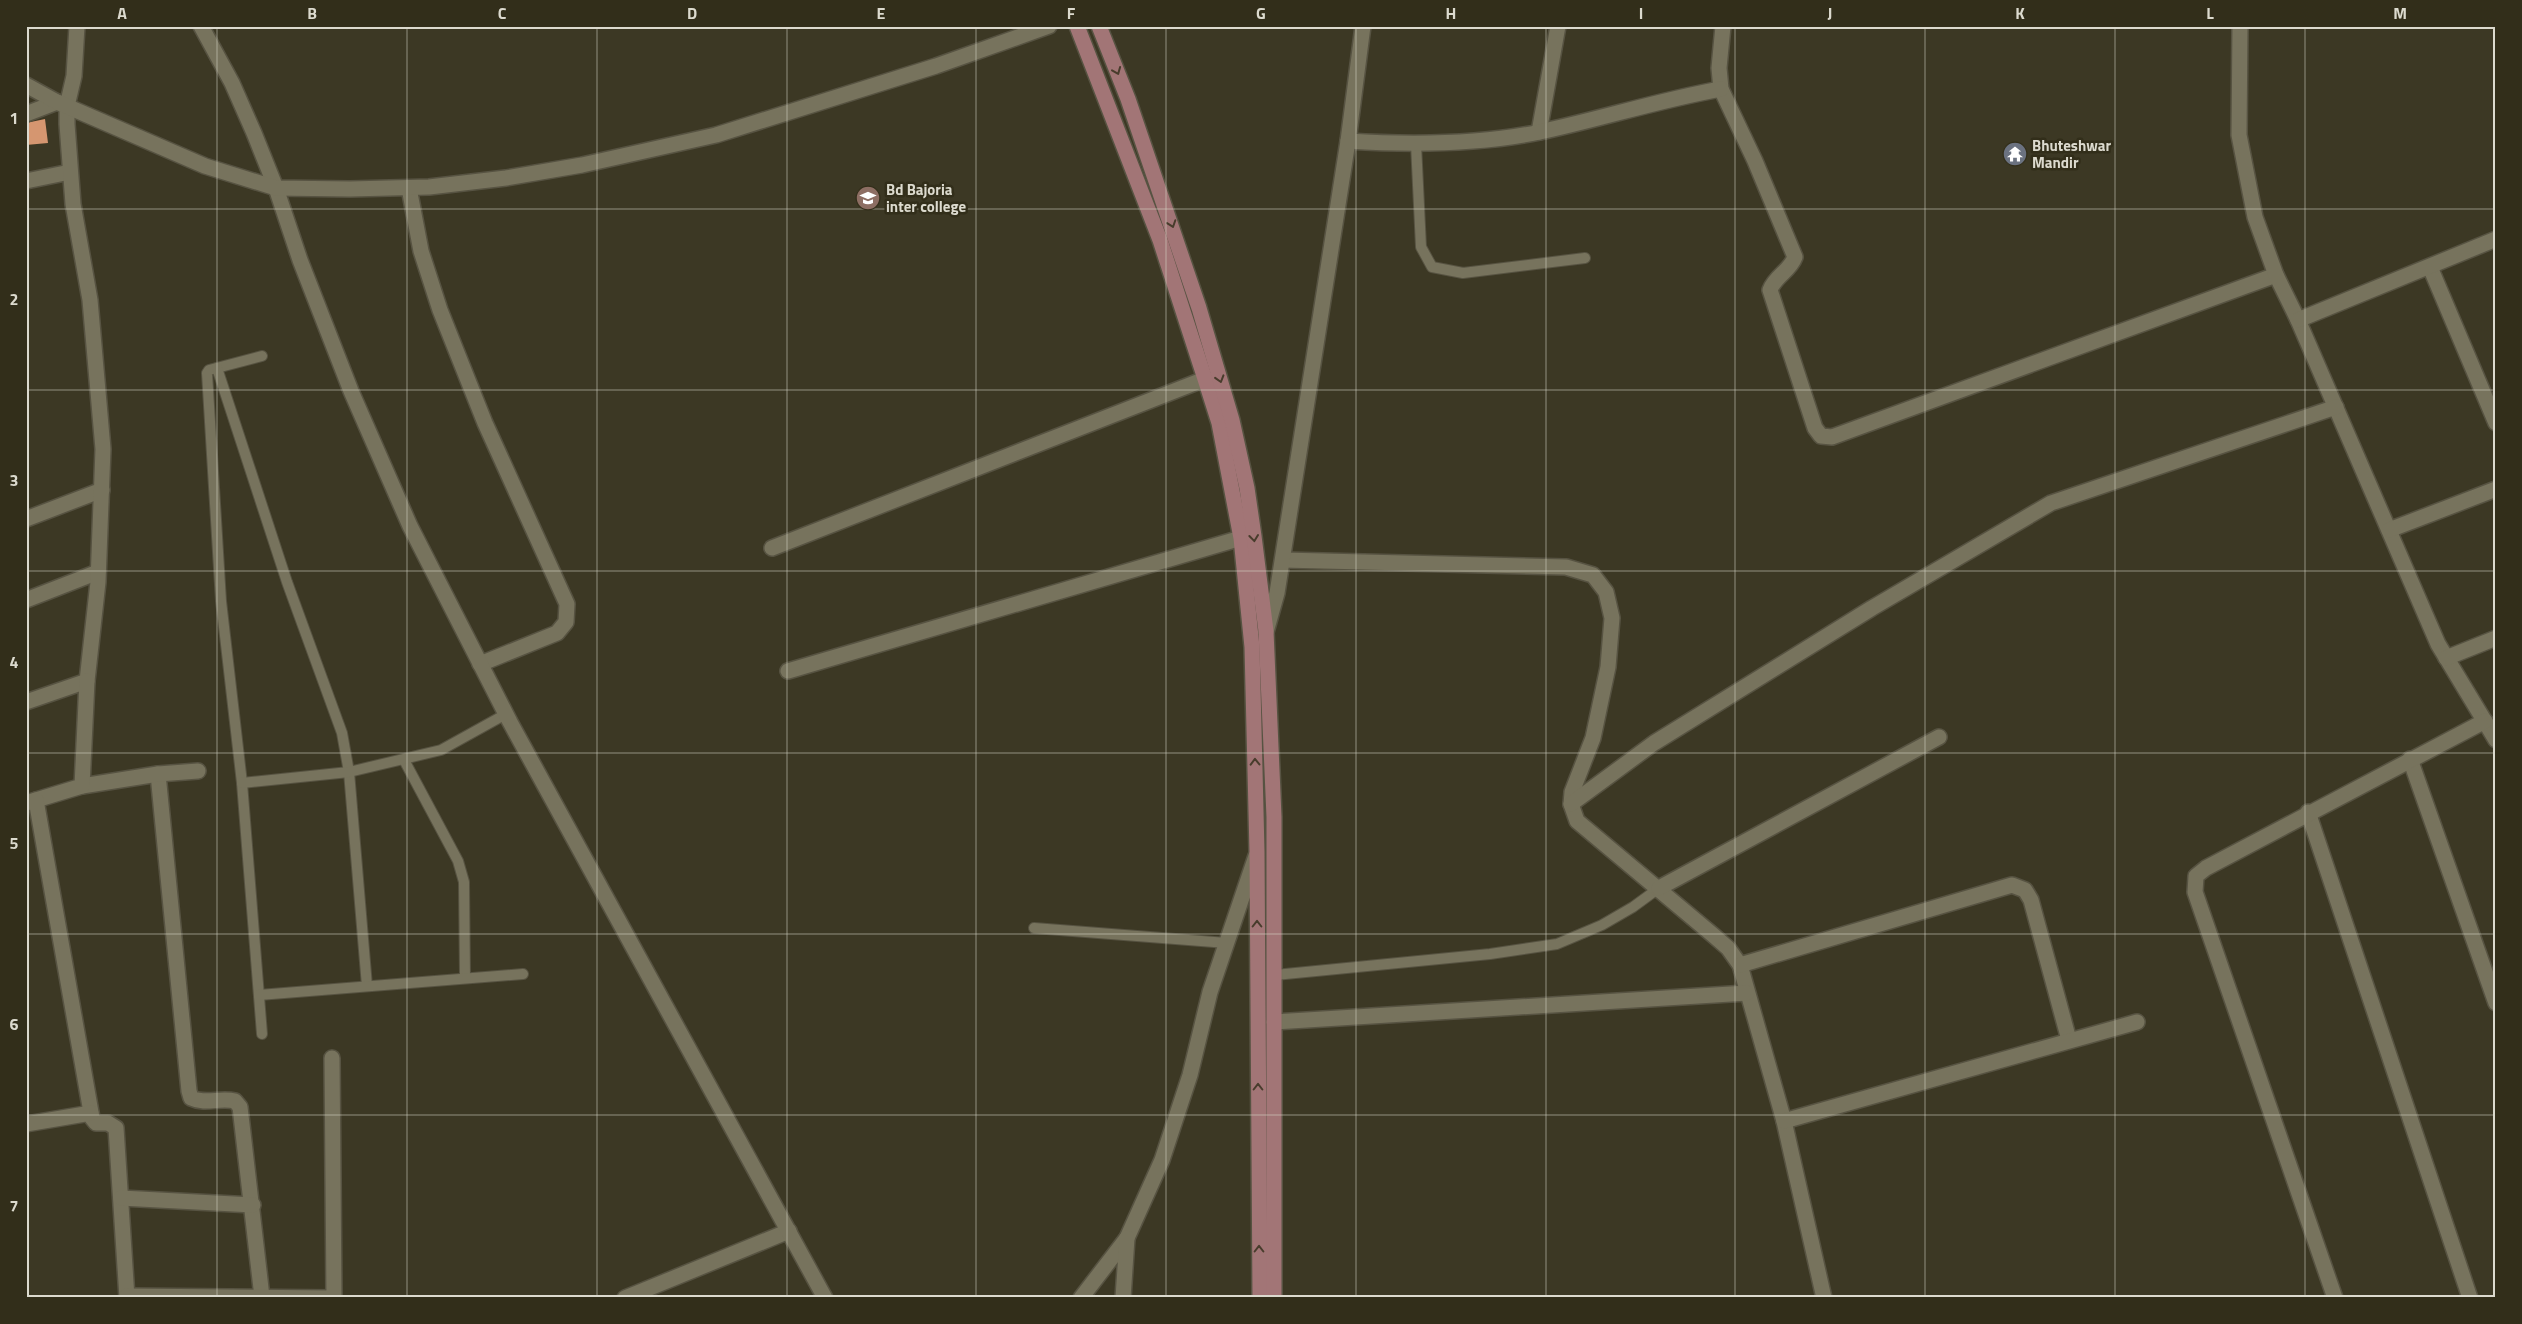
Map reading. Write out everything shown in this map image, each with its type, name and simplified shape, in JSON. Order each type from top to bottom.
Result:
[{"type":"main road","points":[[1077,26],[1160,240],[1205,379],[1219,423],[1240,538],[1252,647],[1257,852],[1260,1298]]},
{"type":"main road","points":[[1098,26],[1128,99],[1175,232],[1232,420],[1247,488],[1266,631],[1274,818],[1274,1298]]},
{"type":"street","points":[[77,26],[74,76],[62,104],[73,204],[90,300],[103,449],[98,572],[87,681],[82,786]]},
{"type":"street","points":[[201,26],[232,83],[276,188],[300,260],[351,391],[410,526],[506,714],[825,1298]]},
{"type":"street","points":[[26,85],[62,104],[205,166],[276,188],[409,188],[506,178],[582,165],[716,136],[936,66],[1049,26]]},
{"type":"street","points":[[1252,647],[1266,631],[1278,593],[1348,141],[1363,26]]},
{"type":"street","points":[[1539,132],[1558,26]]},
{"type":"street","points":[[1724,26],[1719,68],[1721,89],[1755,161],[1795,257],[1792,266],[1773,282],[1770,290],[1815,428],[1821,436],[1832,437],[2276,275]]},
{"type":"street","points":[[2240,26],[2239,135],[2256,217],[2276,275],[2298,320],[2446,658],[2496,740]]},
{"type":"street","points":[[1348,141],[1416,144],[1477,141],[1539,132],[1673,97],[1721,89]]},
{"type":"street","points":[[26,114],[62,104]]},
{"type":"street","points":[[26,181],[70,172]]},
{"type":"street","points":[[409,188],[421,251],[440,310],[485,423],[567,604],[566,622],[558,633],[480,664]]},
{"type":"street","points":[[2298,320],[2496,239]]},
{"type":"street","points":[[2430,267],[2496,423]]},
{"type":"street","points":[[772,548],[1205,379]]},
{"type":"street","points":[[1570,804],[1662,738],[1872,608],[2051,503],[2336,407]]},
{"type":"street","points":[[2389,530],[2496,489]]},
{"type":"street","points":[[26,519],[102,490]]},
{"type":"street","points":[[788,671],[1240,538]]},
{"type":"street","points":[[1282,560],[1566,567],[1593,575],[1606,592],[1612,618],[1608,668],[1593,738],[1572,792],[1570,804],[1577,821],[1723,944],[1740,965],[1784,1121],[1824,1298]]},
{"type":"street","points":[[26,600],[98,572]]},
{"type":"street","points":[[2446,658],[2496,638]]},
{"type":"street","points":[[26,702],[87,681]]},
{"type":"street","points":[[2335,1298],[2195,892],[2196,876],[2206,868],[2308,812],[2485,721]]},
{"type":"street","points":[[1658,888],[1939,737]]},
{"type":"street","points":[[2410,759],[2496,1003]]},
{"type":"street","points":[[198,771],[158,774],[82,786],[31,801],[91,1113],[96,1122],[108,1124],[116,1128],[127,1297],[334,1298],[332,1058]]},
{"type":"street","points":[[158,774],[188,1091],[191,1098],[198,1101],[229,1099],[235,1101],[240,1108],[253,1205],[262,1297]]},
{"type":"street","points":[[2308,812],[2470,1298]]},
{"type":"street","points":[[1081,1298],[1127,1238],[1162,1160],[1177,1118],[1210,992],[1257,852]]},
{"type":"street","points":[[1740,965],[2012,885],[2025,890],[2031,900],[2069,1040]]},
{"type":"street","points":[[1274,1022],[1747,993]]},
{"type":"street","points":[[1784,1121],[2137,1022]]},
{"type":"street","points":[[26,1124],[91,1113]]},
{"type":"street","points":[[121,1198],[253,1205]]},
{"type":"street","points":[[625,1298],[788,1231]]},
{"type":"street","points":[[1123,1298],[1127,1238]]},
{"type":"lane","points":[[1416,144],[1421,247],[1432,267],[1462,273],[1585,258]]},
{"type":"lane","points":[[262,356],[209,370],[207,374],[221,601],[242,784],[262,1034]]},
{"type":"lane","points":[[217,368],[286,582],[342,733],[350,772],[367,986]]},
{"type":"lane","points":[[242,784],[350,772],[404,760],[441,750],[506,714]]},
{"type":"lane","points":[[404,760],[458,861],[464,882],[465,978]]},
{"type":"lane","points":[[1275,975],[1490,954],[1558,944],[1602,925],[1633,907],[1658,888]]},
{"type":"lane","points":[[1034,928],[1227,943]]},
{"type":"lane","points":[[259,995],[523,974]]},
{"type":"building","points":[[45,119],[48,143],[26,145],[26,123]]},
{"type":"place","name":"Bhuteshwar Mandir","points":[[2015,154]]},
{"type":"place","name":"Bd Bajoria inter college","points":[[868,198]]}]
